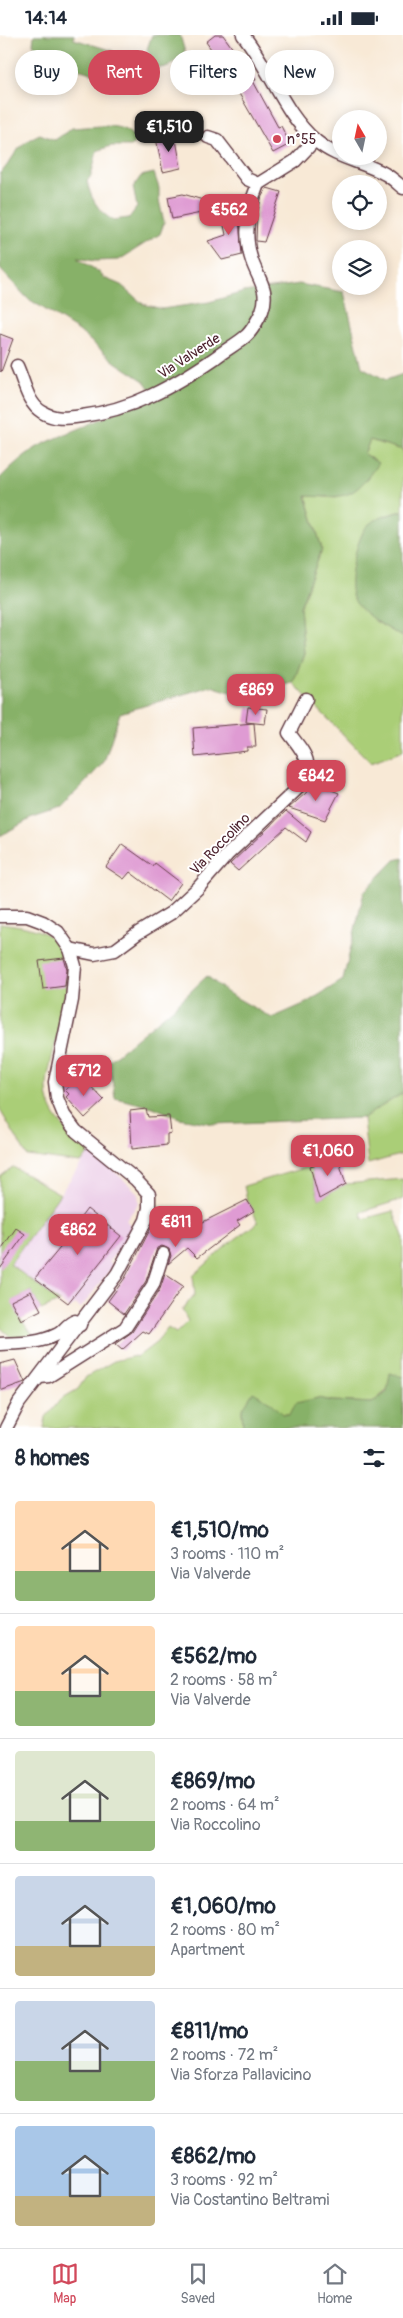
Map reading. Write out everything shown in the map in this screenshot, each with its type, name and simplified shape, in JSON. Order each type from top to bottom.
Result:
[{"type":"street","points":[[243,35],[257,53],[291,113],[315,140],[333,154],[385,174],[403,188]]},
{"type":"street","points":[[208,137],[217,140],[247,179],[258,184],[296,161],[315,140]]},
{"type":"street","name":"Via Valverde","points":[[18,366],[31,399],[41,412],[55,419],[105,413],[163,391],[181,381],[248,335],[262,312],[266,300],[264,286],[252,262],[248,245],[248,219],[251,202],[258,184]]},
{"type":"street","name":"Via Roccolino","points":[[70,949],[94,954],[115,950],[138,933],[171,913],[198,889],[227,855],[296,790],[305,778],[309,764],[306,755],[289,733],[306,699]]},
{"type":"street","points":[[0,916],[27,916],[43,922],[58,932],[70,949],[75,966],[72,1001],[55,1083],[57,1098],[64,1115],[76,1131],[135,1179],[148,1195],[149,1201],[146,1220],[121,1266],[80,1325],[19,1403],[6,1428]]},
{"type":"street","points":[[40,1377],[50,1376],[125,1328],[153,1285],[163,1255]]},
{"type":"street","points":[[0,1344],[37,1343],[58,1335],[68,1323],[75,1321],[80,1325]]},
{"type":"shaded area","points":[[91,1150],[138,1193],[139,1203],[126,1220],[130,1225],[131,1236],[109,1261],[113,1266],[81,1308],[75,1304],[70,1309],[10,1264]]},
{"type":"green space","points":[[34,35],[74,35],[74,39],[110,50],[88,50],[88,72],[78,69],[78,50],[38,50],[33,44]]},
{"type":"green space","points":[[152,35],[180,35],[184,50],[170,50],[170,66],[160,68],[160,50],[147,49]]},
{"type":"green space","points":[[111,126],[126,130],[133,136],[137,141],[130,146],[111,146],[97,151],[91,176],[87,181],[90,193],[102,212],[112,220],[129,218],[137,207],[133,187],[141,176],[154,173],[159,188],[159,200],[164,223],[160,234],[119,260],[95,261],[77,258],[99,272],[104,278],[121,285],[143,304],[162,309],[209,302],[244,292],[299,284],[332,290],[332,295],[345,295],[362,367],[386,380],[403,374],[403,450],[370,440],[364,454],[378,463],[362,484],[348,494],[340,496],[306,496],[322,549],[300,607],[304,653],[293,683],[240,695],[211,686],[120,713],[104,762],[83,785],[59,809],[32,818],[0,836],[0,478],[20,459],[37,447],[112,414],[150,389],[144,381],[115,362],[79,331],[27,298],[0,269],[0,174],[21,146],[32,138],[40,134],[55,140],[72,128]]},
{"type":"green space","points":[[370,440],[403,450],[403,511],[387,515],[375,621],[403,637],[403,751],[371,763],[293,683],[304,653],[300,608],[322,549],[306,495],[336,498],[377,463],[364,454]]},
{"type":"green space","points":[[403,511],[403,637],[376,621],[358,606],[354,600],[351,584],[353,562],[359,540],[367,526],[379,518]]},
{"type":"green space","points":[[403,858],[403,1093],[363,1118],[214,1124],[179,1118],[153,1107],[115,1098],[109,1061],[173,1008],[207,976],[228,993],[272,1018],[306,1003],[343,980],[364,892],[395,860]]},
{"type":"green space","points":[[0,923],[43,933],[54,940],[63,952],[67,966],[67,997],[52,1057],[47,1093],[54,1114],[59,1121],[71,1134],[91,1150],[81,1163],[27,1156],[0,1110]]},
{"type":"green space","points":[[403,1093],[403,1154],[368,1164],[363,1118]]},
{"type":"green space","points":[[310,1166],[319,1199],[346,1184],[403,1179],[403,1199],[361,1212],[363,1219],[393,1211],[403,1236],[403,1377],[372,1403],[333,1401],[317,1398],[290,1414],[283,1414],[272,1403],[242,1410],[243,1428],[44,1428],[46,1417],[61,1399],[78,1389],[86,1377],[114,1361],[135,1356],[136,1358],[157,1342],[168,1328],[176,1333],[188,1321],[182,1310],[195,1294],[193,1276],[226,1246],[258,1222],[247,1200],[244,1186]]},
{"type":"green space","points":[[13,1167],[60,1194],[10,1264],[59,1302],[41,1310],[31,1291],[12,1301],[21,1320],[33,1335],[14,1340],[0,1327],[0,1177]]},
{"type":"green space","points":[[390,1373],[403,1377],[403,1428],[243,1428],[242,1410],[253,1392],[272,1403],[283,1414],[290,1414],[296,1403],[318,1398],[333,1401],[372,1403],[387,1392]]},
{"type":"building","points":[[215,35],[223,35],[234,50],[212,50],[206,42]]},
{"type":"building","points":[[255,85],[278,127],[281,126],[290,144],[273,153],[240,95],[255,95]]},
{"type":"building","points":[[175,134],[181,168],[163,172],[156,138]]},
{"type":"building","points":[[267,188],[281,192],[264,242],[256,241],[257,214],[262,196]]},
{"type":"building","points":[[183,194],[203,200],[201,213],[172,219],[168,197]]},
{"type":"building","points":[[238,207],[242,255],[222,260],[208,241],[226,235],[221,211]]},
{"type":"building","points":[[0,334],[13,339],[1,372],[0,371]]},
{"type":"building","points":[[248,707],[267,709],[265,724],[246,722]]},
{"type":"building","points":[[254,723],[256,747],[247,747],[247,751],[195,757],[193,728]]},
{"type":"building","points":[[311,782],[339,793],[325,820],[289,808],[306,793]]},
{"type":"building","points":[[286,811],[311,832],[306,842],[286,827],[238,871],[230,864]]},
{"type":"building","points":[[122,844],[153,866],[155,863],[181,883],[168,901],[130,872],[124,879],[106,867]]},
{"type":"building","points":[[64,958],[67,969],[65,986],[43,989],[39,961]]},
{"type":"building","points":[[81,1076],[104,1100],[85,1118],[66,1097],[69,1094],[65,1090]]},
{"type":"building","points":[[146,1109],[148,1117],[169,1116],[171,1133],[167,1134],[167,1145],[132,1149],[130,1111]]},
{"type":"building","points":[[338,1158],[346,1184],[319,1199],[310,1166]]},
{"type":"building","points":[[247,1200],[254,1211],[237,1221],[240,1225],[197,1258],[187,1248],[168,1264],[171,1256],[169,1249],[162,1246],[157,1248],[146,1281],[124,1314],[108,1301],[125,1278],[153,1224],[162,1216],[175,1231],[184,1225],[187,1230]]},
{"type":"building","points":[[87,1209],[121,1236],[68,1303],[35,1278],[74,1231],[72,1229]]},
{"type":"building","points":[[16,1228],[25,1234],[0,1269],[0,1251]]},
{"type":"building","points":[[165,1274],[183,1286],[149,1334],[143,1331],[122,1350],[115,1344],[132,1332],[160,1289]]},
{"type":"building","points":[[31,1291],[41,1310],[21,1320],[11,1301]]},
{"type":"building","points":[[15,1360],[25,1382],[0,1391],[0,1364]]},
{"type":"place","name":"n°55","points":[[277,139]]}]
